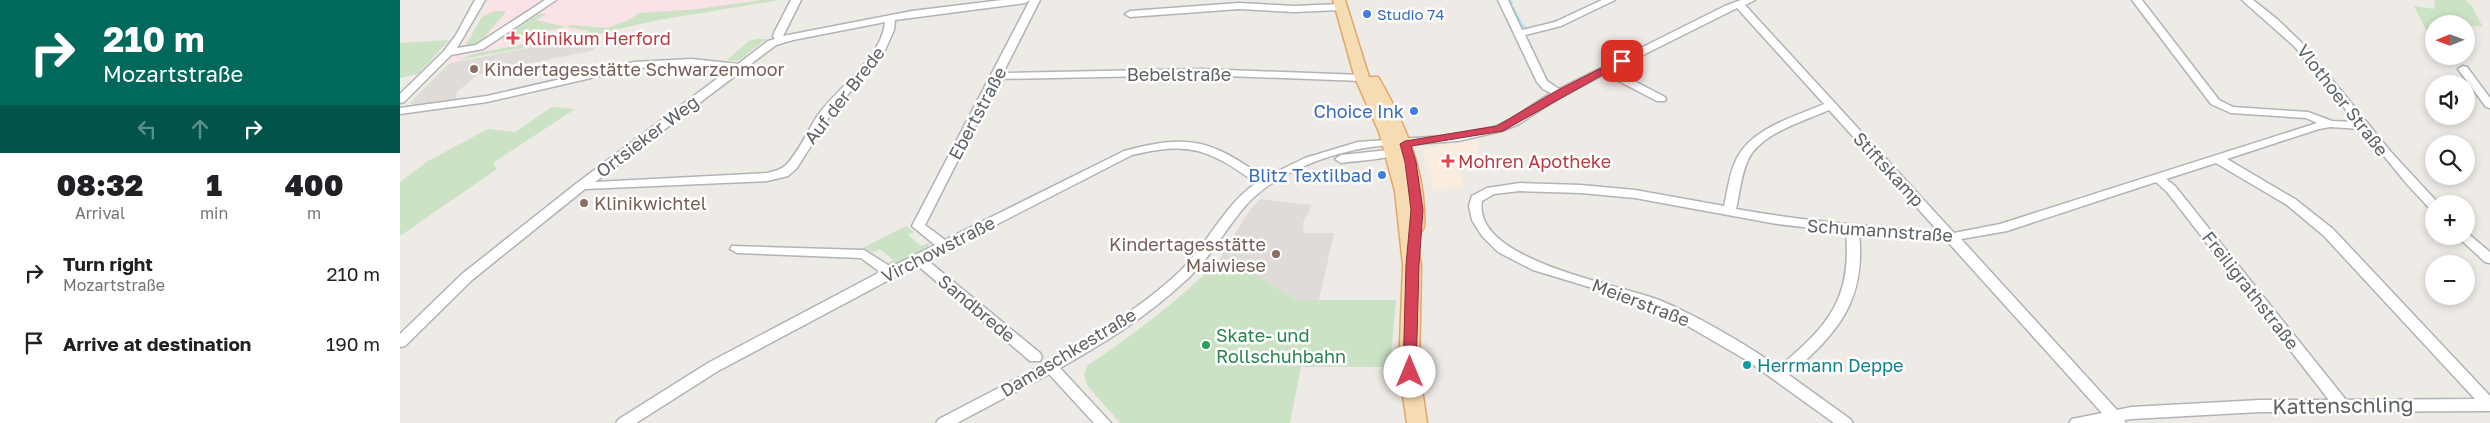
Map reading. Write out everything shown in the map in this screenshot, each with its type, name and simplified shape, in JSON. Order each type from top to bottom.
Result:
[{"type":"main road","points":[[1340,4],[1362,78],[1395,146]]},
{"type":"main road","points":[[1355,51],[1372,78],[1395,146],[1403,191],[1412,265],[1409,369],[1417,423]]},
{"type":"street","points":[[400,100],[448,52],[461,35],[480,0]]},
{"type":"street","points":[[448,52],[479,47],[551,0]]},
{"type":"street","points":[[781,40],[778,36],[796,0]]},
{"type":"street","name":"Ortsieker Weg","points":[[400,342],[461,283],[581,186],[766,46],[781,40],[890,18],[1025,0]]},
{"type":"street","name":"Ebertstraße","points":[[944,246],[918,226],[1035,0]]},
{"type":"street","points":[[1503,0],[1542,82],[1546,87],[1559,94]]},
{"type":"street","points":[[1520,34],[1558,24],[1610,0]]},
{"type":"street","points":[[2138,0],[2215,102],[2231,110],[2308,115],[2330,124]]},
{"type":"street","name":"Vlothoer Straße","points":[[2247,0],[2289,33],[2401,174],[2425,197]]},
{"type":"street","name":"Damaschkestraße","points":[[944,423],[1051,367],[1141,309],[1182,278],[1248,197],[1263,183],[1292,169],[1395,146],[1500,128],[1559,94],[1744,2]]},
{"type":"street","name":"Stiftskamp","points":[[1744,2],[1830,106],[1952,237],[2116,419]]},
{"type":"street","points":[[1130,14],[1239,6],[1294,9],[1340,4]]},
{"type":"street","name":"Auf der Brede","points":[[581,186],[767,177],[784,173],[793,165],[824,116],[880,50],[889,30],[890,18]]},
{"type":"street","points":[[400,112],[487,99],[634,66],[679,62],[739,67]]},
{"type":"street","points":[[2463,69],[2490,105]]},
{"type":"street","points":[[1606,70],[1661,100]]},
{"type":"street","name":"Bebelstraße","points":[[996,76],[1201,72],[1362,78]]},
{"type":"street","points":[[1729,211],[1742,161],[1752,145],[1787,125],[1830,106]]},
{"type":"street","name":"Schumannstraße","points":[[1476,199],[1491,190],[1538,187],[1635,194],[1796,223],[1952,237],[2002,228],[2317,126],[2330,124],[2363,126]]},
{"type":"street","name":"Virchowstraße","points":[[624,423],[713,367],[1106,162],[1145,148],[1177,144],[1210,148],[1229,158],[1263,183]]},
{"type":"street","points":[[2217,158],[2291,202],[2328,232],[2490,405]]},
{"type":"street","name":"Freiligrathstraße","points":[[2158,178],[2171,189],[2341,404]]},
{"type":"street","name":"Meierstraße","points":[[1476,199],[1475,211],[1484,231],[1504,249],[1529,262],[1638,298],[1682,316],[1780,375],[1845,423]]},
{"type":"street","points":[[1780,375],[1817,342],[1842,309],[1852,284],[1855,267],[1852,228]]},
{"type":"street","points":[[2475,245],[2490,259]]},
{"type":"street","points":[[737,249],[864,254],[890,273]]},
{"type":"street","name":"Sandbrede","points":[[918,259],[1035,357]]},
{"type":"street","points":[[1051,367],[1102,423]]},
{"type":"street","name":"Kattenschling","points":[[2077,423],[2202,409],[2341,404],[2490,405]]},
{"type":"shaded area","name":"Klinikum Herford","points":[[491,0],[761,0],[698,9],[639,13],[629,20],[607,28],[473,54],[446,64],[473,31]]},
{"type":"shaded area","name":"Kindertagesstätte Schwarzenmoor","points":[[595,35],[594,50],[479,74],[457,92],[455,101],[425,106],[414,106],[410,103],[450,63]]},
{"type":"shaded area","points":[[1476,139],[1479,161],[1472,168],[1458,170],[1464,187],[1434,190],[1423,150]]},
{"type":"shaded area","name":"Kindertagesstätte Maiwiese","points":[[1260,199],[1312,205],[1303,223],[1304,233],[1334,233],[1319,300],[1297,300],[1245,268],[1219,260],[1249,211]]},
{"type":"green space","points":[[761,0],[780,0],[658,20],[593,35],[458,60],[473,54],[591,31],[566,27],[572,25],[607,28],[629,20],[639,13],[698,9]]},
{"type":"green space","points":[[2435,0],[2465,0],[2471,5],[2483,27],[2475,26],[2475,15],[2425,15],[2425,28],[2414,6],[2434,9]]},
{"type":"green space","points":[[495,11],[505,11],[505,13],[479,43],[466,45],[482,17]]},
{"type":"green space","points":[[538,14],[547,14],[536,20],[566,27],[500,40]]},
{"type":"green space","points":[[766,39],[738,61],[727,60],[749,41]]},
{"type":"green space","points":[[449,40],[418,74],[400,78],[400,43]]},
{"type":"green space","points":[[552,107],[575,109],[493,163],[497,169],[400,236],[400,182],[428,161],[488,129],[515,132]]},
{"type":"green space","points":[[906,226],[914,232],[908,235],[921,246],[929,244],[922,253],[910,260],[897,264],[886,264],[893,260],[880,249],[873,252],[861,249]]},
{"type":"green space","points":[[1219,260],[1245,268],[1297,300],[1396,300],[1390,367],[1301,367],[1290,423],[1120,423],[1087,385],[1084,373],[1088,365],[1156,316]]},
{"type":"waterway","points":[[1510,0],[1512,4]]},
{"type":"waterway","points":[[1513,8],[1521,23]]},
{"type":"waterway","points":[[1561,19],[1566,17]]},
{"type":"waterway","points":[[1547,24],[1558,20]]},
{"type":"waterway","points":[[1522,25],[1526,28],[1534,28]]},
{"type":"place","name":"Studio 74","points":[[1367,14]]},
{"type":"place","name":"Klinikum Herford","points":[[513,38]]},
{"type":"place","name":"Kindertagesstätte Schwarzenmoor","points":[[474,69]]},
{"type":"place","name":"Choice Ink","points":[[1414,111]]},
{"type":"place","name":"Mohren Apotheke","points":[[1448,161]]},
{"type":"place","name":"Blitz Textilbad","points":[[1382,175]]},
{"type":"place","name":"Klinikwichtel","points":[[584,203]]},
{"type":"place","name":"Kindertagesstätte Maiwiese","points":[[1276,254]]},
{"type":"place","name":"Skate- und Rollschuhbahn","points":[[1206,345]]},
{"type":"place","name":"Herrmann Deppe","points":[[1747,365]]},
{"type":"route","points":[[1410,372],[1409,336],[1412,265],[1415,253],[1417,210],[1410,162],[1405,144],[1489,131],[1508,125],[1559,94],[1622,61]]}]
